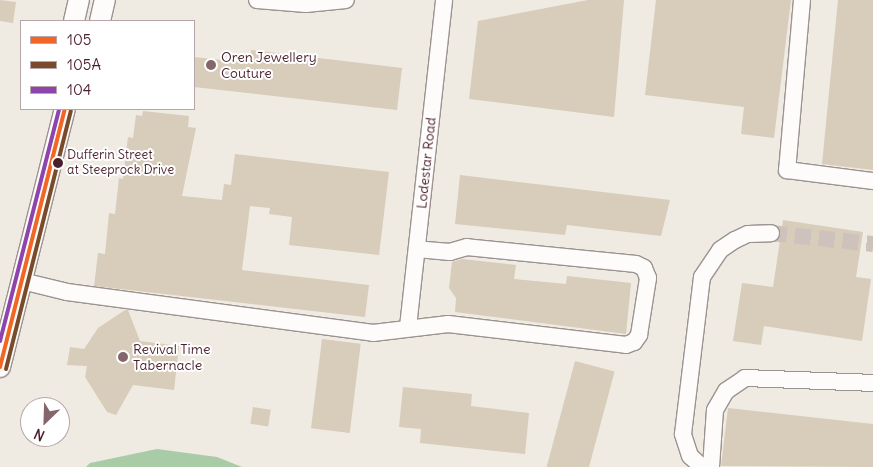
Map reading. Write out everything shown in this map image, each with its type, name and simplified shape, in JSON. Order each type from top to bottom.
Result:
[{"type":"main road","points":[[74,20],[79,0]]},
{"type":"main road","points":[[100,20],[105,0]]},
{"type":"main road","points":[[0,367],[66,110]]},
{"type":"street","points":[[258,0],[306,4],[346,0]]},
{"type":"street","name":"Lodestar Road","points":[[408,327],[444,0]]},
{"type":"street","points":[[802,0],[787,170],[873,181]]},
{"type":"street","points":[[702,467],[690,456],[683,434],[702,277],[720,250],[735,240],[748,234],[770,233]]},
{"type":"street","points":[[22,281],[68,292],[373,333],[408,327],[448,324],[626,345],[634,342],[639,335],[648,278],[644,268],[636,264],[467,247],[450,252],[417,249]]},
{"type":"street","points":[[711,467],[715,410],[726,391],[745,378],[873,383]]},
{"type":"green space","points":[[157,449],[217,457],[242,467],[86,467],[90,463]]},
{"type":"building","points":[[0,0],[16,2],[13,23],[0,21]]},
{"type":"building","points":[[588,0],[624,0],[614,117],[469,99],[478,21]]},
{"type":"building","points":[[656,0],[791,0],[774,138],[741,134],[744,107],[645,95]]},
{"type":"building","points":[[838,0],[873,0],[873,170],[822,164]]},
{"type":"building","points":[[251,50],[402,68],[397,110],[195,87],[195,57],[250,63]]},
{"type":"building","points":[[143,111],[189,116],[188,127],[196,128],[182,196],[222,200],[224,184],[231,185],[235,154],[389,172],[379,255],[289,245],[292,217],[269,214],[270,208],[250,206],[242,270],[369,285],[365,317],[94,286],[98,253],[105,254],[109,213],[115,214],[119,178],[123,179],[128,137],[133,138],[136,115],[142,116]]},
{"type":"building","points":[[460,175],[670,200],[661,236],[567,225],[565,235],[455,224]]},
{"type":"building","points":[[783,220],[863,232],[856,277],[871,279],[862,341],[764,326],[761,345],[733,341],[742,283],[773,287]]},
{"type":"building","points":[[462,259],[516,265],[514,279],[566,284],[567,276],[631,283],[626,334],[455,312],[456,298],[449,288],[452,262]]},
{"type":"building","name":"Revival Time Tabernacle","points":[[125,310],[128,310],[140,341],[179,346],[174,390],[133,385],[116,415],[107,412],[85,377],[87,366],[67,365],[70,347],[84,349],[98,328]]},
{"type":"building","points":[[322,339],[361,344],[350,433],[311,428]]},
{"type":"building","points":[[575,361],[615,372],[589,467],[547,467]]},
{"type":"building","points":[[403,387],[472,394],[471,406],[529,413],[525,454],[420,443],[421,429],[399,427]]},
{"type":"building","points":[[253,407],[271,410],[268,427],[250,424]]},
{"type":"building","points":[[728,408],[873,424],[873,467],[721,466]]},
{"type":"tunnel","points":[[771,233],[873,244]]},
{"type":"transit line","name":"104","points":[[0,341],[59,110]]},
{"type":"transit line","name":"105","points":[[0,367],[65,110]]},
{"type":"transit line","name":"105A","points":[[6,369],[71,111]]},
{"type":"place","name":"Oren Jewellery Couture","points":[[211,65]]},
{"type":"place","name":"Dufferin Street at Steeprock Drive","points":[[58,163]]},
{"type":"place","name":"Revival Time Tabernacle","points":[[123,357]]}]
